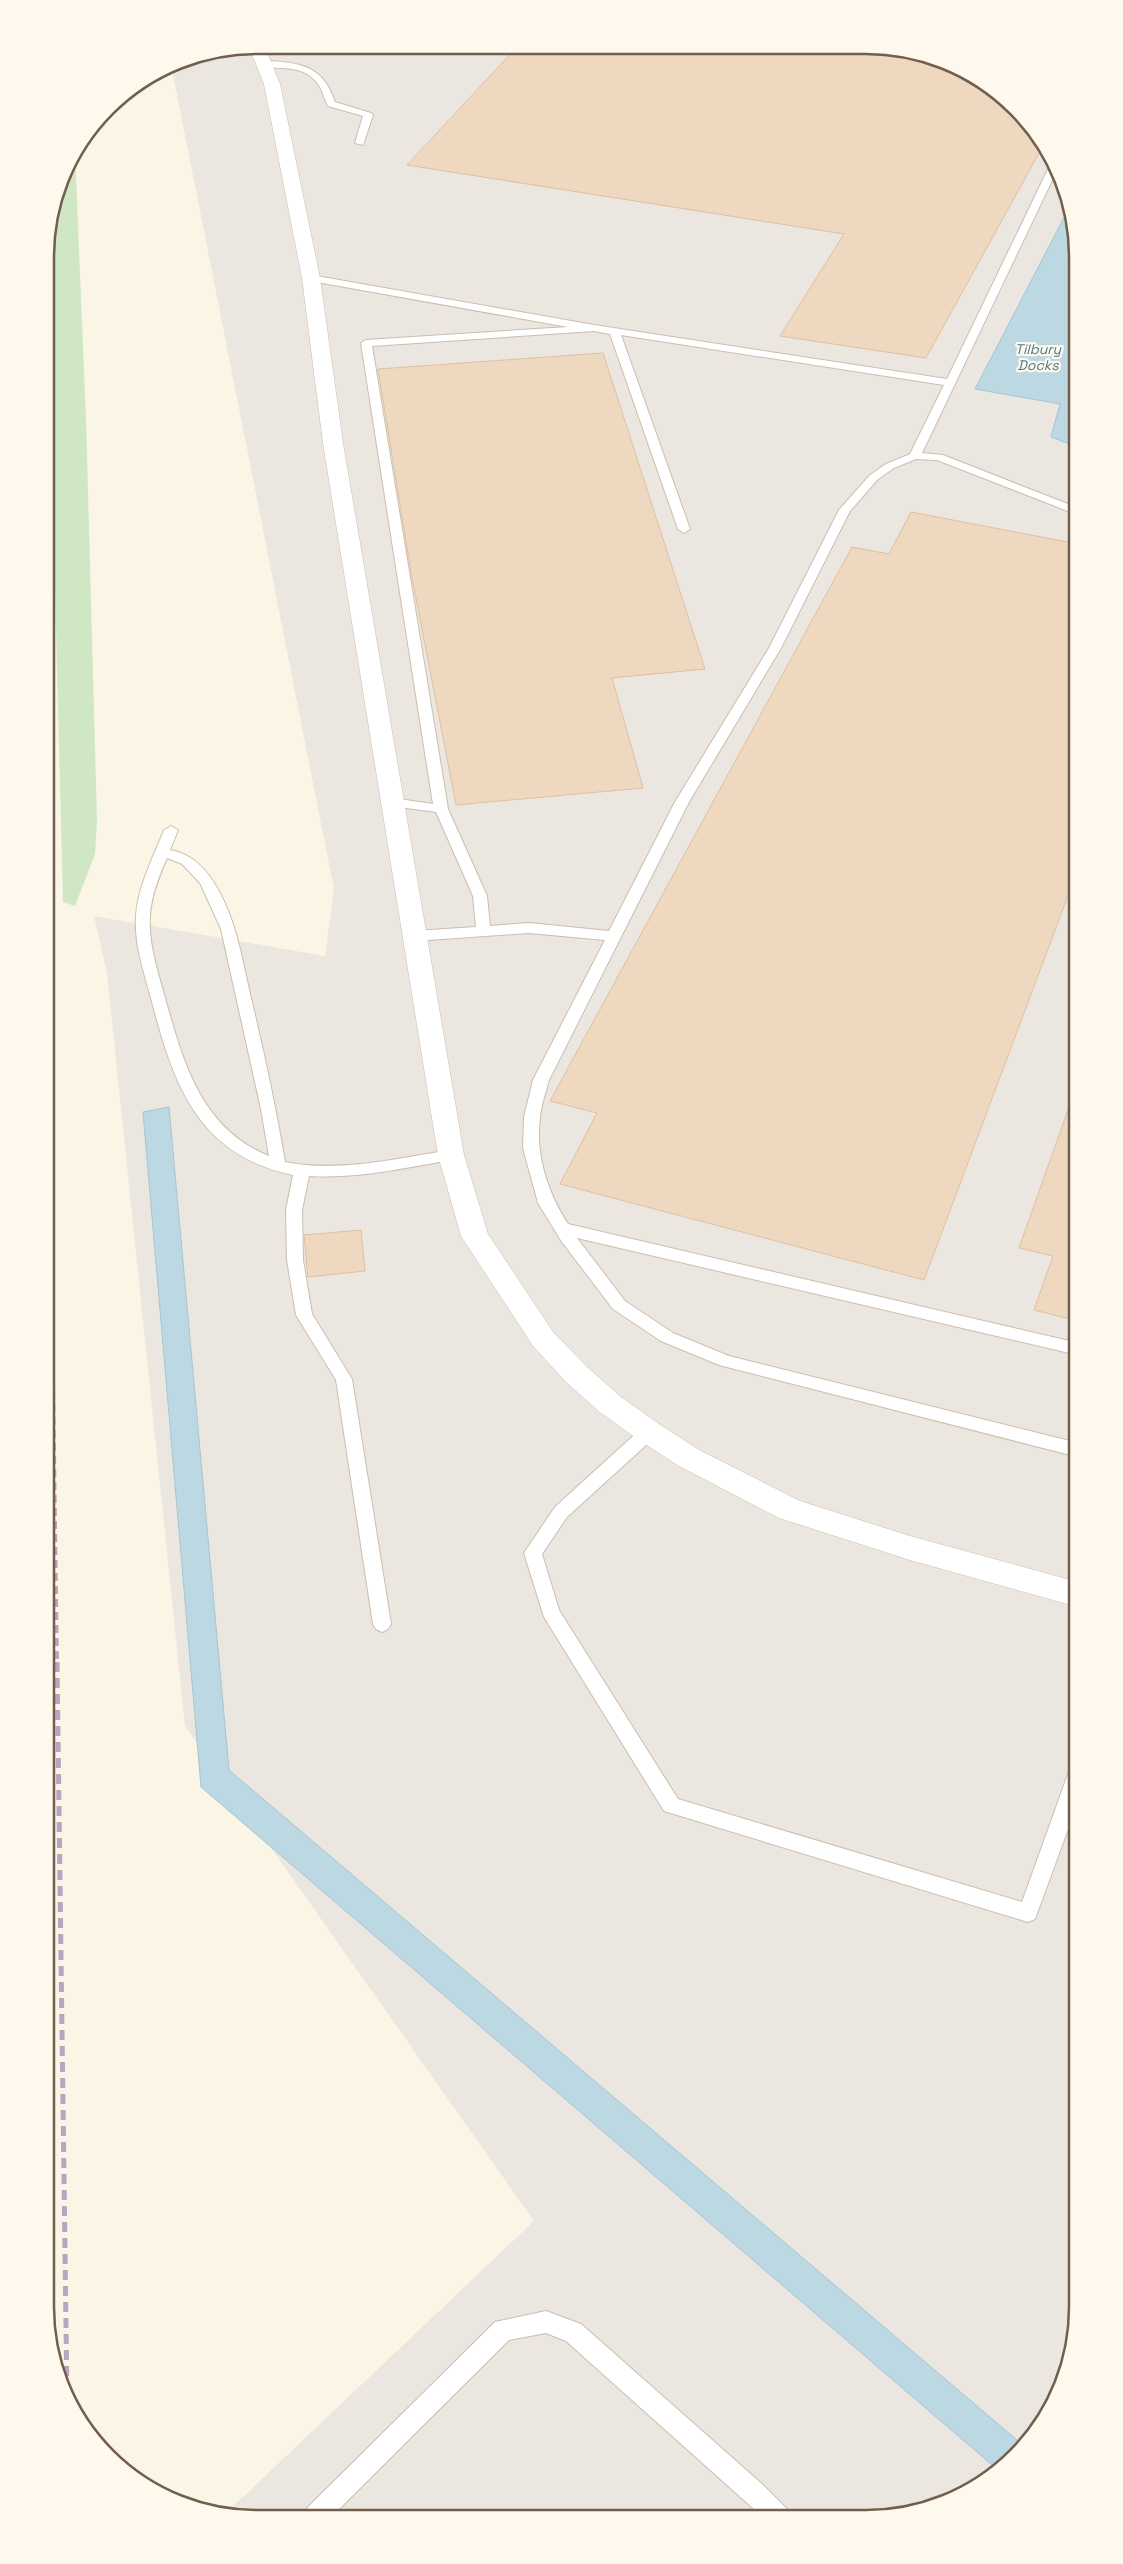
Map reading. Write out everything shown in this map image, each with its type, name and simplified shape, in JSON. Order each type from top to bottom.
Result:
[{"type":"street","points":[[260,55],[272,84],[311,278],[335,453],[450,1155],[475,1236],[543,1339],[577,1375],[611,1405],[648,1432],[689,1458],[790,1510],[910,1548],[1069,1592]]},
{"type":"lane","points":[[260,55],[308,69],[324,86],[331,104],[368,115],[360,143]]},
{"type":"lane","points":[[915,456],[1051,173]]},
{"type":"lane","points":[[311,278],[594,328],[950,383]]},
{"type":"lane","points":[[483,931],[480,896],[440,809],[366,343],[594,328]]},
{"type":"lane","points":[[614,330],[684,529]]},
{"type":"lane","points":[[1069,508],[954,462],[926,455],[915,456],[895,463],[874,477],[845,510],[775,648],[682,802],[541,1080],[532,1117],[531,1148],[546,1203],[563,1229],[619,1304],[666,1337],[725,1361],[1069,1448]]},
{"type":"lane","points":[[392,802],[440,809]]},
{"type":"lane","points":[[171,830],[146,902],[143,934],[169,1042],[190,1095],[215,1130],[238,1147],[278,1166],[302,1171],[326,1172],[450,1155]]},
{"type":"lane","points":[[163,853],[181,856],[207,883],[220,905],[230,937],[269,1109],[278,1166]]},
{"type":"lane","points":[[414,936],[529,928],[614,936]]},
{"type":"lane","points":[[302,1171],[294,1210],[295,1260],[304,1315],[344,1380],[382,1624]]},
{"type":"lane","points":[[563,1229],[1069,1347]]},
{"type":"lane","points":[[648,1432],[561,1512],[533,1553],[550,1612],[671,1806],[1028,1913],[1069,1799]]},
{"type":"lane","points":[[321,2510],[502,2330],[546,2322],[573,2332],[772,2510]]},
{"type":"shaded area","points":[[244,54],[879,54],[919,61],[944,69],[968,81],[1000,104],[1019,123],[1035,144],[1054,179],[1068,230],[1069,244],[1069,2320],[1062,2360],[1054,2385],[1035,2420],[1019,2441],[1000,2460],[968,2483],[944,2495],[893,2509],[879,2510],[230,2509],[534,2221],[185,1726],[107,973],[94,916],[325,956],[334,889],[173,72],[204,61]]},
{"type":"green space","points":[[76,166],[86,418],[97,821],[95,854],[75,906],[63,902],[54,551],[54,244],[61,204]]},
{"type":"water","name":"Tilbury Docks","points":[[1065,216],[1069,244],[1069,444],[1051,437],[1060,404],[975,389]]},
{"type":"water","points":[[169,1107],[229,1770],[1019,2441],[993,2466],[201,1787],[143,1112]]},
{"type":"building","points":[[510,54],[893,55],[944,69],[979,88],[1010,113],[1040,152],[926,358],[780,336],[844,234],[407,165]]},
{"type":"building","points":[[603,353],[705,669],[612,678],[643,788],[456,805],[411,572],[378,369]]},
{"type":"building","points":[[911,512],[1069,542],[1069,893],[924,1280],[560,1184],[597,1113],[550,1101],[852,547],[889,554]]},
{"type":"building","points":[[1069,1107],[1069,1319],[1034,1310],[1053,1256],[1019,1248]]},
{"type":"building","points":[[361,1230],[365,1271],[308,1277],[304,1235]]},
{"type":"railway","points":[[54,1453],[57,1663]]},
{"type":"railway","points":[[57,1662],[67,2378]]}]
